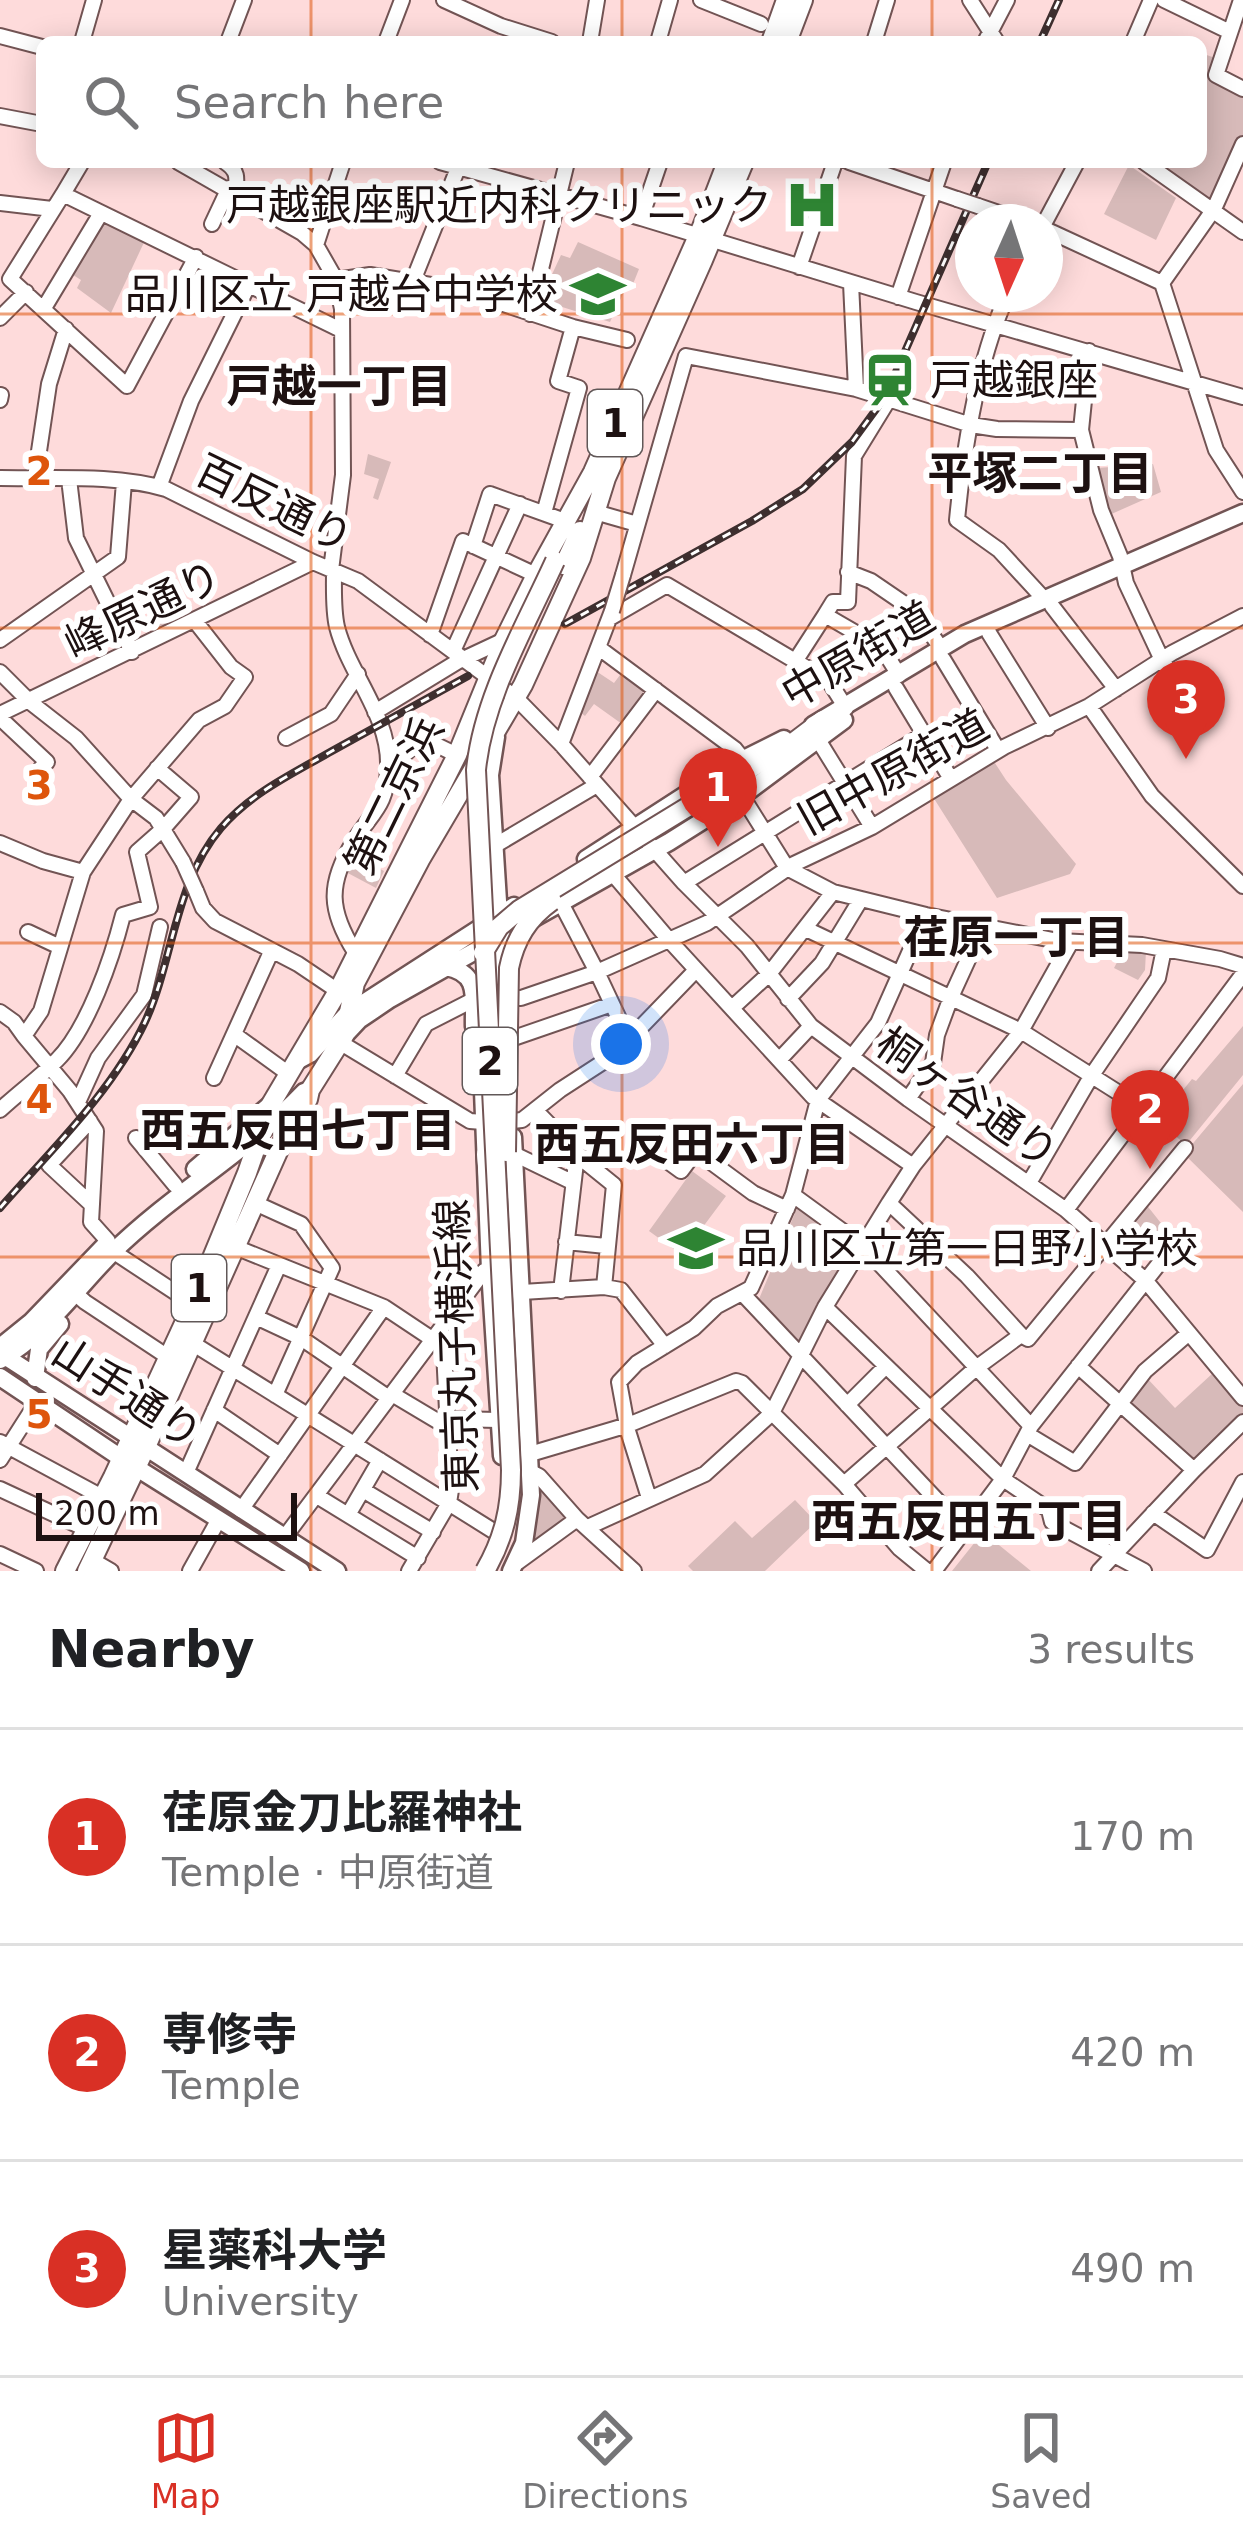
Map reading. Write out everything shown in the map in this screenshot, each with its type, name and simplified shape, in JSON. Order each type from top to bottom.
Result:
[{"type":"highway","points":[[782,36],[787,0]]},
{"type":"highway","points":[[783,36],[802,0]]},
{"type":"highway","name":"第二京浜","points":[[705,239],[726,168]]},
{"type":"highway","name":"第二京浜","points":[[138,1444],[192,1343],[235,1247],[271,1104],[338,991],[457,755],[536,575],[565,521],[600,475],[741,168]]},
{"type":"highway","name":"第二京浜","points":[[138,1444],[168,1357],[193,1304],[247,1199],[342,1039],[357,979],[420,860],[516,698],[581,558],[596,512],[600,475]]},
{"type":"highway","name":"2","points":[[495,1267],[476,770],[479,740],[490,706],[600,475]]},
{"type":"highway","name":"2","points":[[510,1153],[487,807],[488,760],[500,711],[559,563]]},
{"type":"highway","name":"2","points":[[498,1571],[513,1540],[523,1486],[510,1153],[508,974],[513,951],[523,930],[549,903],[738,786],[820,729]]},
{"type":"highway","name":"2","points":[[485,1571],[502,1536],[510,1499],[510,1436],[476,1003],[478,969],[499,927],[519,910],[738,786]]},
{"type":"highway","name":"1","points":[[90,1566],[138,1444]]},
{"type":"highway","name":"1","points":[[65,1571],[102,1497],[129,1463]]},
{"type":"main road","name":"中原街道","points":[[342,1039],[358,1020],[446,967],[497,917],[743,759],[820,729],[942,654],[1243,517]]},
{"type":"main road","name":"中原街道","points":[[942,654],[965,634],[1048,603]]},
{"type":"main road","name":"中原街道","points":[[820,729],[846,708],[897,681]]},
{"type":"main road","name":"東京丸子横浜線","points":[[497,730],[490,775],[530,1463],[527,1523],[514,1567]]},
{"type":"main road","name":"東京丸子横浜線","points":[[457,755],[472,822],[502,1492],[495,1532],[475,1571]]},
{"type":"main road","name":"中原街道","points":[[292,1068],[348,1013],[375,995],[478,939],[500,938],[614,874],[655,850],[738,786]]},
{"type":"main road","name":"東京丸子横浜線","points":[[505,998],[516,948],[532,920]]},
{"type":"main road","points":[[446,967],[467,974],[472,984],[483,1122]]},
{"type":"main road","points":[[357,979],[364,992],[375,995]]},
{"type":"main road","points":[[1,1354],[28,1342],[76,1294],[111,1246],[310,1090]]},
{"type":"main road","points":[[1,1354],[175,1185],[271,1104]]},
{"type":"main road","points":[[230,1156],[242,1154],[247,1159],[247,1199]]},
{"type":"main road","points":[[35,1378],[39,1349],[77,1303],[76,1294]]},
{"type":"main road","name":"山手通り","points":[[1,1354],[337,1571]]},
{"type":"main road","name":"山手通り","points":[[0,1378],[219,1520],[281,1566],[302,1571]]},
{"type":"street","points":[[84,36],[94,0]]},
{"type":"street","points":[[230,36],[244,0]]},
{"type":"street","points":[[388,36],[402,0]]},
{"type":"street","points":[[444,0],[499,34]]},
{"type":"street","points":[[591,36],[597,0]]},
{"type":"street","points":[[660,36],[670,0]]},
{"type":"street","points":[[701,0],[778,36]]},
{"type":"street","points":[[876,36],[886,0]]},
{"type":"street","points":[[970,0],[989,36]]},
{"type":"street","points":[[991,36],[1006,0]]},
{"type":"street","points":[[1136,36],[1151,0]]},
{"type":"street","points":[[1163,0],[1228,31]]},
{"type":"street","points":[[1240,0],[1216,75],[1243,89]]},
{"type":"street","points":[[0,36],[36,45]]},
{"type":"street","points":[[0,116],[36,123]]},
{"type":"street","points":[[1162,283],[1214,209],[1243,144]]},
{"type":"street","points":[[78,168],[10,279],[127,386],[196,257]]},
{"type":"street","points":[[189,168],[302,233],[316,245],[336,280],[342,309],[343,476],[333,570],[337,628],[388,750],[383,801],[355,839],[332,895],[341,930],[355,952]]},
{"type":"street","points":[[212,224],[231,192],[235,168]]},
{"type":"street","points":[[316,245],[342,168]]},
{"type":"street","points":[[413,281],[458,168]]},
{"type":"street","points":[[469,168],[1243,397]]},
{"type":"street","points":[[530,314],[566,168]]},
{"type":"street","points":[[640,218],[658,168]]},
{"type":"street","points":[[799,267],[833,168]]},
{"type":"street","points":[[867,168],[972,204]]},
{"type":"street","points":[[898,297],[942,168]]},
{"type":"street","points":[[1056,204],[1074,168]]},
{"type":"street","points":[[1153,168],[1243,232]]},
{"type":"street","points":[[63,194],[341,329]]},
{"type":"street","points":[[0,203],[52,209]]},
{"type":"street","points":[[44,308],[101,213]]},
{"type":"street","points":[[1063,235],[1162,283]]},
{"type":"street","points":[[336,280],[370,275],[460,290],[627,340]]},
{"type":"street","points":[[851,283],[856,389]]},
{"type":"street","points":[[1162,283],[1216,450],[1243,492]]},
{"type":"street","points":[[159,487],[190,401],[249,284]]},
{"type":"street","points":[[0,318],[26,292]]},
{"type":"street","points":[[1000,312],[971,424],[957,520],[1000,550],[1117,689]]},
{"type":"street","points":[[544,513],[579,388],[558,381],[573,327]]},
{"type":"street","points":[[34,478],[49,384],[66,329]]},
{"type":"street","points":[[1089,351],[1081,430],[1101,511],[1162,660],[1199,716]]},
{"type":"street","points":[[561,743],[611,614],[686,356],[856,389],[997,429],[1081,430]]},
{"type":"street","points":[[796,660],[833,602],[848,602],[854,456],[889,399]]},
{"type":"street","name":"百反通り","points":[[0,478],[124,482],[159,487],[192,500],[358,581],[516,698],[561,743]]},
{"type":"street","points":[[69,478],[76,538],[132,652]]},
{"type":"street","points":[[0,640],[118,557],[124,482]]},
{"type":"street","points":[[473,546],[490,494],[565,521]]},
{"type":"street","points":[[459,655],[520,504]]},
{"type":"street","points":[[596,512],[637,524]]},
{"type":"street","points":[[430,635],[463,541],[536,575]]},
{"type":"street","name":"峰原通り","points":[[0,716],[313,562]]},
{"type":"street","points":[[848,572],[916,610],[998,750]]},
{"type":"street","points":[[611,614],[668,585],[830,681],[846,708]]},
{"type":"street","points":[[826,615],[882,648],[923,735],[951,779]]},
{"type":"street","name":"旧中原街道","points":[[505,998],[521,998],[598,972],[670,941],[788,868],[872,826],[998,750],[1089,706],[1243,616]]},
{"type":"street","points":[[24,1036],[41,1011],[83,872],[131,799],[199,721],[226,706],[244,676],[231,667],[195,621]]},
{"type":"street","points":[[989,633],[1048,728]]},
{"type":"street","points":[[375,712],[459,655],[505,640]]},
{"type":"street","points":[[599,648],[743,759]]},
{"type":"street","points":[[0,672],[76,738],[131,799],[156,818],[203,908],[215,921],[298,964],[338,991]]},
{"type":"street","points":[[286,738],[332,714],[358,674]]},
{"type":"street","points":[[494,846],[593,781],[656,690]]},
{"type":"street","points":[[1089,706],[1152,796],[1243,886]]},
{"type":"street","points":[[0,716],[46,762],[40,768]]},
{"type":"street","points":[[820,729],[872,826]]},
{"type":"street","points":[[684,883],[923,735]]},
{"type":"street","points":[[388,769],[422,738],[457,755]]},
{"type":"street","name":"桐ヶ谷通り","points":[[561,743],[684,883],[747,946],[811,1026],[1066,1210],[1145,1280],[1243,1398]]},
{"type":"street","points":[[0,1110],[67,1046],[100,987],[122,915],[150,908],[137,852],[191,797],[158,768]]},
{"type":"street","points":[[738,786],[788,868],[833,892],[983,927],[1071,942],[1164,949],[1243,970],[1066,1210]]},
{"type":"street","points":[[2,848],[83,872]]},
{"type":"street","points":[[614,874],[818,1100],[913,1166]]},
{"type":"street","points":[[733,1007],[769,974],[833,892]]},
{"type":"street","points":[[788,999],[837,942],[861,899]]},
{"type":"street","points":[[560,903],[629,1040]]},
{"type":"street","points":[[649,1498],[619,1382],[637,1363],[694,1328],[717,1306],[752,1288],[790,1202],[818,1100],[878,1023],[926,915]]},
{"type":"street","points":[[78,1102],[98,1058],[139,1006],[160,926]]},
{"type":"street","points":[[908,1099],[933,1063],[951,997],[983,927]]},
{"type":"street","points":[[806,929],[1022,1030],[1141,1108]]},
{"type":"street","points":[[28,932],[61,947]]},
{"type":"street","points":[[514,1567],[582,1523],[705,1474],[772,1413],[825,1307],[913,1166],[1022,1030],[1071,942]]},
{"type":"street","points":[[1029,1183],[1092,1075],[1158,978],[1164,949]]},
{"type":"street","points":[[214,1078],[271,952]]},
{"type":"street","points":[[512,1120],[522,1120],[614,1054],[696,970]]},
{"type":"street","points":[[394,1076],[426,1024],[473,1000]]},
{"type":"street","points":[[508,1040],[612,1004]]},
{"type":"street","points":[[0,1012],[14,1022],[96,1131],[91,1222],[111,1246],[193,1304]]},
{"type":"street","points":[[780,1059],[811,1026]]},
{"type":"street","points":[[235,1035],[292,1068]]},
{"type":"street","points":[[342,1039],[470,1121],[483,1122]]},
{"type":"street","points":[[535,1110],[614,1185],[604,1287]]},
{"type":"street","points":[[90,1121],[49,1165],[92,1205]]},
{"type":"street","points":[[136,1138],[175,1185]]},
{"type":"street","points":[[889,1204],[1028,1339],[1185,1148]]},
{"type":"street","points":[[670,1163],[681,1171],[696,1151],[753,1193],[790,1202],[863,1246],[1029,1430],[1075,1463],[1145,1371],[1189,1333]]},
{"type":"street","points":[[510,1153],[572,1182]]},
{"type":"street","points":[[561,1291],[578,1154]]},
{"type":"street","points":[[247,1199],[301,1224],[332,1268],[275,1395]]},
{"type":"street","points":[[566,1242],[606,1246]]},
{"type":"street","points":[[624,1567],[530,1463],[736,1382],[844,1484],[898,1548],[931,1571],[1003,1478],[1029,1430],[1173,1246]]},
{"type":"street","points":[[235,1247],[384,1307],[433,1338],[444,1351],[449,1503],[413,1564],[316,1496]]},
{"type":"street","points":[[186,1473],[280,1265]]},
{"type":"street","points":[[284,1538],[484,1271],[495,1267],[522,1292],[621,1290],[665,1346]]},
{"type":"street","points":[[742,1293],[965,1530]]},
{"type":"street","points":[[76,1294],[168,1357]]},
{"type":"street","points":[[241,1510],[384,1307]]},
{"type":"street","points":[[825,1307],[1003,1478],[1049,1510],[1052,1522],[1144,1571]]},
{"type":"street","points":[[256,1317],[448,1424],[499,1420]]},
{"type":"street","points":[[844,1484],[976,1368],[1021,1335]]},
{"type":"street","points":[[192,1343],[495,1532]]},
{"type":"street","points":[[847,1405],[886,1366]]},
{"type":"street","points":[[1078,1366],[1194,1470]]},
{"type":"street","points":[[37,1402],[3,1450],[102,1497]]},
{"type":"street","points":[[214,1410],[280,1454]]},
{"type":"street","points":[[1099,1571],[1243,1422]]},
{"type":"street","points":[[348,1515],[380,1460]]},
{"type":"street","points":[[1153,1513],[1207,1550],[1243,1482]]},
{"type":"street","points":[[0,1489],[86,1529]]},
{"type":"street","points":[[363,1490],[433,1532]]},
{"type":"street","points":[[190,1571],[219,1520]]},
{"type":"street","points":[[0,1554],[36,1571]]},
{"type":"street","points":[[90,1566],[111,1571]]},
{"type":"shaded area","points":[[1207,55],[1218,59],[1213,77],[1243,92],[1243,135],[1213,203],[1159,168],[1207,168]]},
{"type":"shaded area","points":[[1127,168],[1176,198],[1156,240],[1104,214]]},
{"type":"shaded area","points":[[101,213],[147,236],[111,313],[77,288],[81,280],[67,271]]},
{"type":"shaded area","points":[[578,242],[639,269],[610,322],[541,298],[561,255],[570,258]]},
{"type":"shaded area","points":[[368,454],[391,462],[378,500],[373,498],[379,479],[364,474]]},
{"type":"shaded area","points":[[1153,464],[1161,492],[1107,516],[1097,468]]},
{"type":"shaded area","points":[[171,579],[180,593],[163,602],[162,614],[170,630],[162,634],[136,585]]},
{"type":"shaded area","points":[[596,671],[614,683],[623,671],[646,688],[622,724],[594,704],[585,716],[580,712]]},
{"type":"shaded area","points":[[993,760],[1076,864],[1070,874],[997,898],[933,797]]},
{"type":"shaded area","points":[[353,855],[384,871],[376,888],[344,871]]},
{"type":"shaded area","points":[[1124,949],[1146,951],[1145,970],[1138,980],[1114,968]]},
{"type":"shaded area","points":[[1243,1026],[1243,1075],[1186,1145],[1158,1121]]},
{"type":"shaded area","points":[[1243,1084],[1243,1212],[1184,1154]]},
{"type":"shaded area","points":[[692,1171],[726,1196],[682,1255],[649,1231]]},
{"type":"shaded area","points":[[1145,1203],[1172,1237],[1163,1248],[1131,1219]]},
{"type":"shaded area","points":[[798,1206],[842,1242],[845,1260],[799,1342],[759,1299]]},
{"type":"shaded area","points":[[1213,1373],[1243,1407],[1243,1415],[1195,1463],[1130,1406],[1129,1400],[1145,1376],[1175,1408]]},
{"type":"shaded area","points":[[162,1465],[209,1495],[269,1539],[159,1473]]},
{"type":"shaded area","points":[[537,1480],[565,1514],[527,1549]]},
{"type":"shaded area","points":[[795,1500],[816,1522],[765,1571],[693,1571],[688,1566],[735,1521],[752,1538]]},
{"type":"shaded area","points":[[983,1532],[1031,1571],[952,1571]]},
{"type":"railway","points":[[1043,36],[1059,0]]},
{"type":"railway","points":[[565,624],[803,489],[852,442],[892,381],[985,168]]},
{"type":"railway","points":[[0,1208],[79,1120],[131,1048],[155,998],[193,873],[221,828],[273,785],[468,676]]},
{"type":"place","name":"戸越銀座駅近内科クリニック","points":[[812,205]]},
{"type":"place","name":"品川区立 戸越台中学校","points":[[598,294]]},
{"type":"place","name":"戸越銀座","points":[[890,380]]},
{"type":"place","name":"星薬科大学","points":[[1186,759]]},
{"type":"place","name":"荏原金刀比羅神社","points":[[718,847]]},
{"type":"place","name":"専修寺","points":[[1150,1169]]},
{"type":"place","name":"品川区立第一日野小学校","points":[[696,1248]]},
{"type":"district","name":"戸越一丁目","points":[[339,386]]},
{"type":"district","name":"平塚二丁目","points":[[1040,473]]},
{"type":"district","name":"荏原一丁目","points":[[1016,937]]},
{"type":"district","name":"西五反田七丁目","points":[[298,1130]]},
{"type":"district","name":"西五反田六丁目","points":[[692,1144]]},
{"type":"district","name":"西五反田五丁目","points":[[969,1521]]}]
